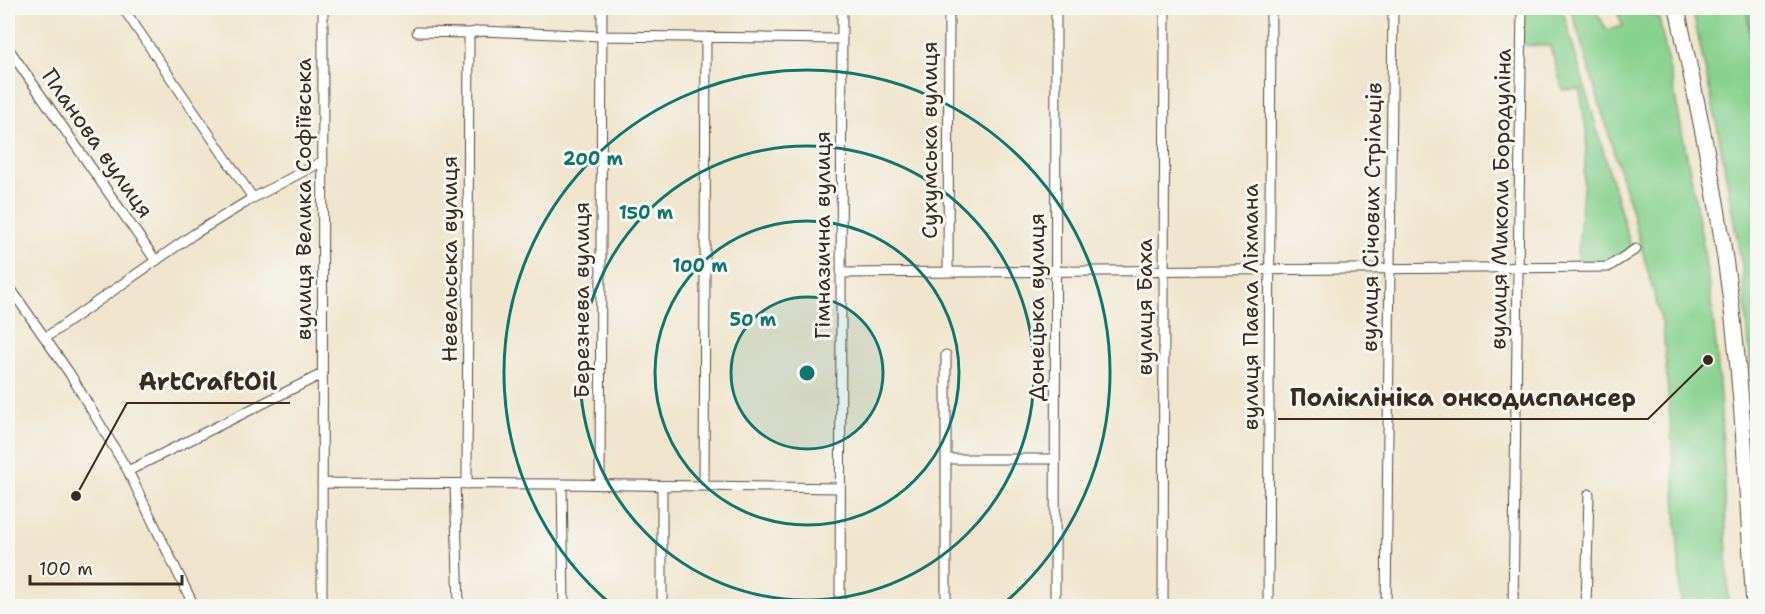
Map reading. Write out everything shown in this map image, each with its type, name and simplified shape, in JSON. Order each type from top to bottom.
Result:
[{"type":"main road","points":[[1677,8],[1712,182],[1728,281],[1738,376],[1754,606]]},
{"type":"street","points":[[123,8],[253,198]]},
{"type":"street","name":"вулиця Велика Софіївська","points":[[319,605],[322,483],[323,8]]},
{"type":"street","name":"Березнева вулиця","points":[[600,485],[602,8]]},
{"type":"street","name":"Гімназична вулиця","points":[[840,606],[842,8]]},
{"type":"street","name":"Сухумська вулиця","points":[[948,272],[949,8]]},
{"type":"street","name":"Донецька вулиця","points":[[1055,606],[1056,8]]},
{"type":"street","name":"вулиця Баха","points":[[1163,606],[1165,8]]},
{"type":"street","name":"вулиця Павла Ліхмана","points":[[1268,606],[1271,8]]},
{"type":"street","name":"вулиця Січових Стрільців","points":[[1386,606],[1393,8]]},
{"type":"street","name":"вулиця Миколи Бородуліна","points":[[1513,606],[1522,8]]},
{"type":"street","points":[[417,32],[482,31],[602,36],[842,39]]},
{"type":"street","name":"Невельська вулиця","points":[[468,484],[469,33]]},
{"type":"street","points":[[704,486],[706,37]]},
{"type":"street","name":"Планова вулиця","points":[[8,48],[156,261]]},
{"type":"street","points":[[45,338],[156,261],[253,198],[323,160]]},
{"type":"street","points":[[841,273],[1608,267],[1636,249]]},
{"type":"street","points":[[8,285],[70,374],[128,471],[194,606]]},
{"type":"street","points":[[946,355],[946,606]]},
{"type":"street","points":[[128,471],[322,374]]},
{"type":"street","points":[[946,459],[1055,459]]},
{"type":"street","points":[[322,483],[840,488]]},
{"type":"street","points":[[455,484],[459,606]]},
{"type":"street","points":[[562,484],[564,606]]},
{"type":"street","points":[[662,486],[662,606]]},
{"type":"street","points":[[1586,606],[1590,494]]},
{"type":"green space","points":[[1522,8],[1562,8],[1632,251],[1608,267],[1577,267],[1587,136],[1580,89],[1563,90],[1550,46],[1522,45]]},
{"type":"green space","points":[[1571,8],[1594,8],[1607,30],[1623,26],[1618,14],[1643,8],[1654,11],[1659,19],[1702,238],[1714,326],[1722,429],[1729,606],[1682,606],[1663,327],[1630,205]]},
{"type":"green space","points":[[1692,8],[1746,8],[1757,77],[1757,434],[1742,266],[1717,125]]},
{"type":"green space","points":[[1746,8],[1757,8],[1757,77]]},
{"type":"place","name":"Поліклініка онкодиспансер","points":[[1708,360]]},
{"type":"place","name":"ArtCraftOil","points":[[76,496]]}]
